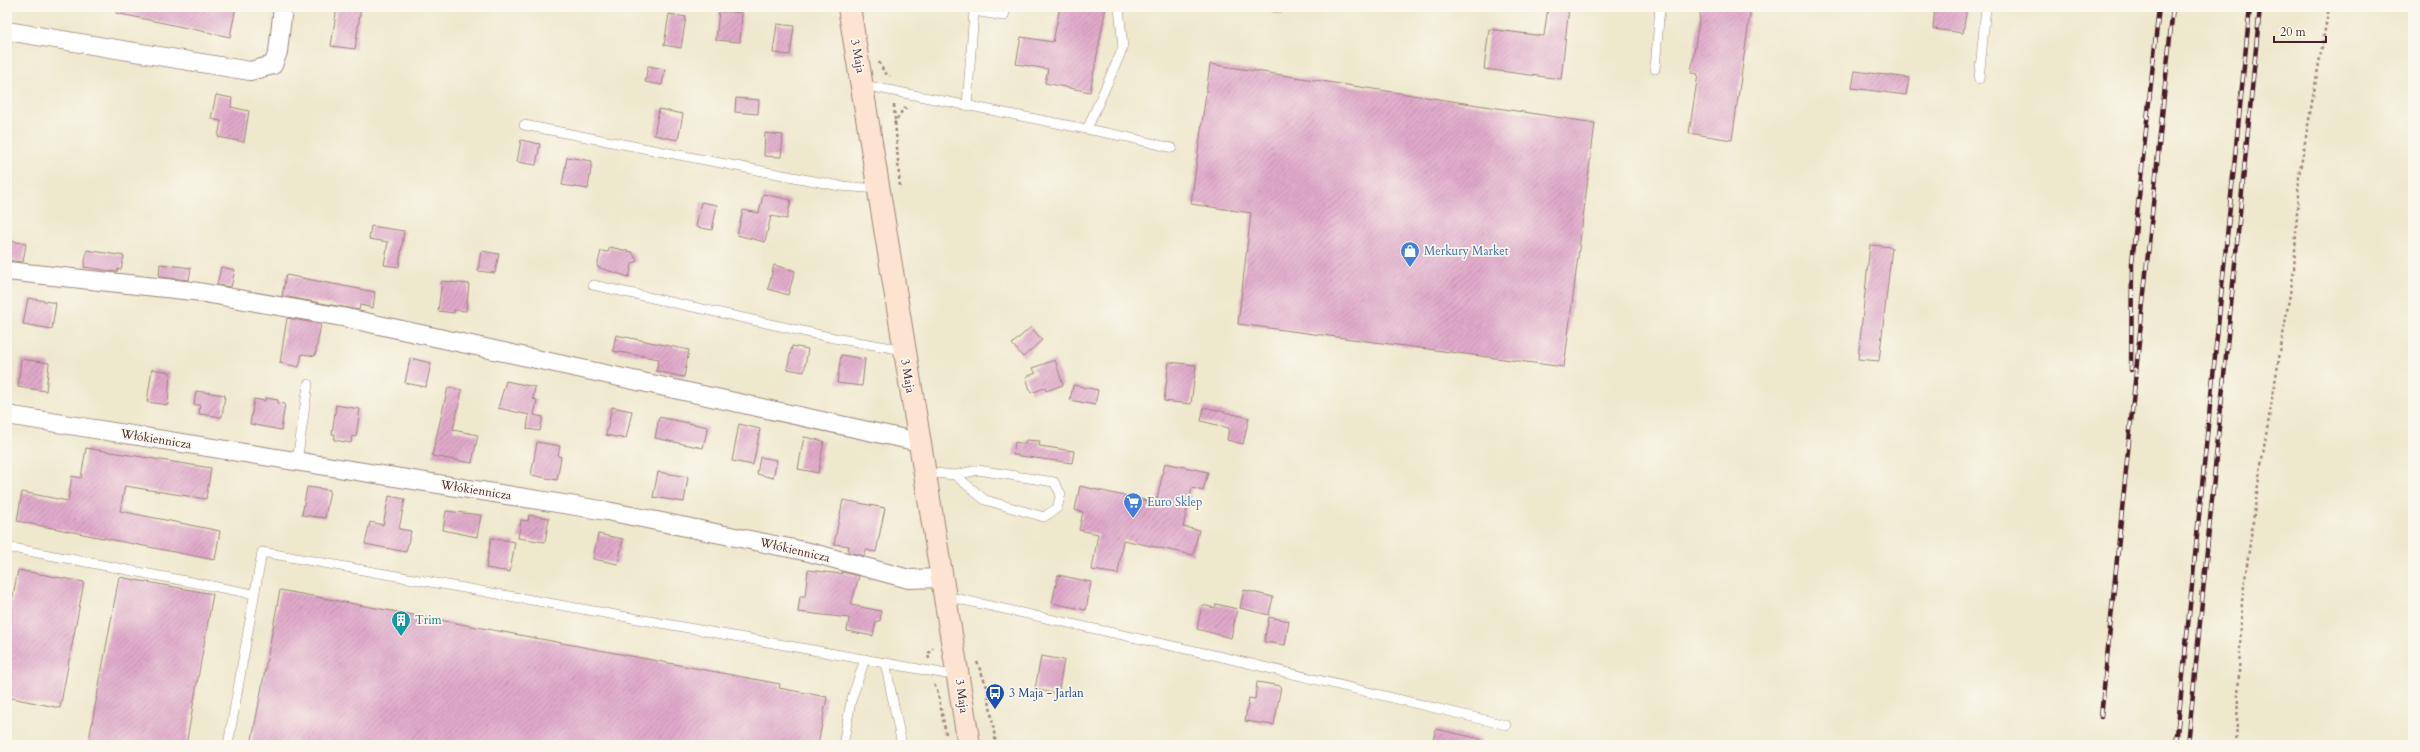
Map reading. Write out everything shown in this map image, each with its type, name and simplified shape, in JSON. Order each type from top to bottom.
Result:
[{"type":"street","points":[[7,31],[250,71],[273,65],[278,52],[283,7]]},
{"type":"street","name":"3 Maja","points":[[849,7],[863,85],[904,350],[959,676],[969,745]]},
{"type":"street","points":[[7,271],[193,291],[342,317],[919,442]]},
{"type":"street","name":"Włókiennicza","points":[[7,415],[607,511],[810,552],[908,579],[944,587]]},
{"type":"lane","points":[[967,105],[974,11],[1004,16],[1006,7]]},
{"type":"lane","points":[[1086,129],[1123,48],[1119,7]]},
{"type":"lane","points":[[1655,69],[1660,7]]},
{"type":"lane","points":[[1979,79],[1986,7]]},
{"type":"lane","points":[[863,85],[1086,129],[1172,148]]},
{"type":"lane","points":[[524,125],[840,186],[879,189]]},
{"type":"lane","points":[[594,285],[834,338],[904,350]]},
{"type":"lane","points":[[297,462],[308,384]]},
{"type":"lane","points":[[924,472],[955,475],[978,470],[1054,482],[1061,494],[1057,508],[1044,517],[985,500],[955,475]]},
{"type":"lane","points":[[7,547],[254,594]]},
{"type":"lane","points":[[228,745],[262,552],[959,676]]},
{"type":"lane","points":[[944,587],[1218,656],[1506,725]]},
{"type":"lane","points":[[843,745],[851,701],[865,659]]},
{"type":"lane","points":[[884,662],[902,745]]},
{"type":"path","points":[[2236,745],[2242,601],[2260,471],[2294,270],[2299,176],[2329,7]]},
{"type":"path","points":[[976,660],[987,687],[996,745]]},
{"type":"building","points":[[117,7],[236,7],[230,37],[116,13]]},
{"type":"building","points":[[337,7],[361,7],[355,49],[331,46]]},
{"type":"building","points":[[1060,7],[1106,7],[1090,92],[1045,83],[1048,69],[1016,64],[1021,37],[1053,42]]},
{"type":"building","points":[[1548,7],[1569,7],[1561,79],[1484,69],[1489,29],[1544,36]]},
{"type":"building","points":[[1701,7],[1751,7],[1732,140],[1689,133],[1698,74],[1691,73]]},
{"type":"building","points":[[1935,7],[1967,7],[1963,33],[1933,29]]},
{"type":"building","points":[[719,11],[742,13],[740,42],[716,40]]},
{"type":"building","points":[[669,14],[686,17],[681,48],[664,45]]},
{"type":"building","points":[[777,24],[794,26],[790,55],[773,53]]},
{"type":"building","name":"Merkury Market","points":[[1210,64],[1595,123],[1564,367],[1238,324],[1251,213],[1191,204]]},
{"type":"building","points":[[648,66],[665,69],[662,85],[645,82]]},
{"type":"building","points":[[1855,71],[1909,78],[1906,95],[1852,88]]},
{"type":"building","points":[[216,95],[232,98],[231,107],[249,111],[244,142],[218,137],[221,121],[211,119]]},
{"type":"building","points":[[736,98],[759,100],[758,114],[735,112]]},
{"type":"building","points":[[659,109],[683,114],[678,140],[654,135]]},
{"type":"building","points":[[765,133],[783,135],[781,157],[764,156]]},
{"type":"building","points":[[521,140],[540,144],[536,165],[517,162]]},
{"type":"building","points":[[567,157],[592,161],[588,189],[562,185]]},
{"type":"building","points":[[763,194],[791,200],[787,219],[771,216],[765,242],[737,235],[743,210],[759,213]]},
{"type":"building","points":[[701,202],[717,205],[712,230],[696,227]]},
{"type":"building","points":[[371,226],[404,231],[399,267],[384,265],[388,242],[369,239]]},
{"type":"building","points":[[7,240],[26,244],[23,262],[7,260]]},
{"type":"building","points":[[1870,245],[1892,247],[1879,361],[1858,359]]},
{"type":"building","points":[[610,247],[632,252],[637,261],[632,264],[629,277],[597,267],[601,251],[608,252]]},
{"type":"building","points":[[87,250],[124,256],[121,270],[118,269],[117,272],[84,267]]},
{"type":"building","points":[[481,251],[499,254],[495,273],[478,271]]},
{"type":"building","points":[[160,264],[191,268],[189,280],[159,277]]},
{"type":"building","points":[[774,265],[795,271],[788,295],[768,289]]},
{"type":"building","points":[[221,267],[235,270],[231,287],[217,285]]},
{"type":"building","points":[[286,275],[375,292],[373,308],[360,305],[359,310],[282,296]]},
{"type":"building","points":[[442,281],[469,284],[466,311],[454,310],[454,313],[438,311]]},
{"type":"building","points":[[28,298],[56,303],[52,329],[23,324]]},
{"type":"building","points":[[287,318],[321,324],[315,356],[302,354],[299,367],[280,363]]},
{"type":"building","points":[[1031,327],[1042,340],[1023,357],[1012,344]]},
{"type":"building","points":[[616,335],[689,350],[684,377],[656,371],[659,359],[613,351]]},
{"type":"building","points":[[792,346],[808,349],[804,372],[787,369]]},
{"type":"building","points":[[841,355],[865,359],[862,386],[837,383]]},
{"type":"building","points":[[410,358],[431,363],[426,387],[405,383]]},
{"type":"building","points":[[21,359],[49,363],[46,391],[18,387]]},
{"type":"building","points":[[1055,360],[1063,385],[1046,391],[1045,388],[1031,393],[1026,377],[1036,373],[1032,368]]},
{"type":"building","points":[[1169,362],[1196,365],[1191,404],[1164,401]]},
{"type":"building","points":[[152,369],[170,372],[168,405],[147,402]]},
{"type":"building","points":[[506,381],[535,387],[533,399],[537,400],[534,415],[543,417],[540,431],[527,429],[529,415],[498,408]]},
{"type":"building","points":[[1073,385],[1098,390],[1095,405],[1070,400]]},
{"type":"building","points":[[448,387],[462,390],[453,430],[478,435],[472,463],[432,456]]},
{"type":"building","points":[[196,391],[225,395],[222,417],[199,414],[200,405],[194,405]]},
{"type":"building","points":[[265,398],[278,400],[278,403],[285,404],[281,430],[250,424],[254,399],[265,401]]},
{"type":"building","points":[[336,405],[360,409],[356,437],[352,436],[351,443],[334,440],[335,434],[332,434]]},
{"type":"building","points":[[612,407],[632,411],[626,439],[606,435]]},
{"type":"building","points":[[1204,407],[1249,418],[1243,444],[1227,440],[1229,428],[1201,421]]},
{"type":"building","points":[[659,417],[708,427],[703,448],[655,438]]},
{"type":"building","points":[[739,424],[760,429],[753,465],[732,461]]},
{"type":"building","points":[[804,437],[824,441],[818,473],[798,469]]},
{"type":"building","points":[[1026,440],[1040,441],[1039,446],[1074,451],[1072,463],[1013,455],[1015,442],[1025,444]]},
{"type":"building","points":[[537,442],[560,446],[558,456],[561,457],[557,480],[531,475]]},
{"type":"building","points":[[86,448],[211,468],[206,499],[125,486],[120,511],[220,531],[215,560],[17,521],[22,492],[68,501],[72,476],[81,478]]},
{"type":"building","points":[[760,457],[777,460],[773,478],[757,474]]},
{"type":"building","name":"Euro Sklep","points":[[1165,463],[1208,472],[1203,491],[1192,488],[1183,527],[1199,530],[1193,555],[1123,540],[1118,574],[1092,570],[1098,534],[1079,530],[1083,512],[1075,510],[1080,486],[1156,503]]},
{"type":"building","points":[[658,472],[688,477],[684,502],[653,497]]},
{"type":"building","points":[[307,487],[330,490],[325,518],[302,515]]},
{"type":"building","points":[[389,496],[405,499],[399,529],[411,531],[406,552],[365,544],[370,522],[383,525]]},
{"type":"building","points":[[843,500],[885,508],[876,552],[866,550],[864,556],[848,552],[849,546],[834,544]]},
{"type":"building","points":[[446,511],[481,515],[477,537],[443,530]]},
{"type":"building","points":[[529,515],[549,518],[545,542],[518,538],[521,520],[528,521]]},
{"type":"building","points":[[598,534],[623,539],[618,564],[593,559]]},
{"type":"building","points":[[491,538],[515,542],[510,572],[486,568]]},
{"type":"building","points":[[18,570],[84,582],[60,708],[7,697],[7,626]]},
{"type":"building","points":[[808,570],[841,574],[842,572],[859,576],[851,605],[881,611],[880,621],[876,621],[873,636],[847,631],[849,618],[798,612],[800,596],[805,596]]},
{"type":"building","points":[[1058,575],[1091,582],[1086,610],[1052,603]]},
{"type":"building","points":[[119,577],[213,594],[186,745],[88,745]]},
{"type":"building","name":"Trim","points":[[280,590],[780,684],[779,688],[827,697],[818,745],[251,745]]},
{"type":"building","points":[[1244,590],[1273,597],[1269,615],[1240,608]]},
{"type":"building","points":[[1216,604],[1237,609],[1231,638],[1197,629],[1202,605],[1215,608]]},
{"type":"building","points":[[1269,617],[1289,621],[1285,645],[1264,642]]},
{"type":"building","points":[[1041,656],[1064,660],[1058,694],[1035,689]]},
{"type":"building","points":[[1257,682],[1281,686],[1274,725],[1245,721],[1249,698],[1255,699]]},
{"type":"building","points":[[1436,729],[1481,739],[1480,745],[1432,745]]},
{"type":"railway","points":[[2131,370],[2132,263],[2159,7]]},
{"type":"railway","points":[[2101,717],[2173,7]]},
{"type":"railway","points":[[2176,745],[2250,7]]},
{"type":"railway","points":[[2188,745],[2260,7]]},
{"type":"place","name":"Merkury Market","points":[[1410,268]]},
{"type":"place","name":"Euro Sklep","points":[[1133,519]]},
{"type":"place","name":"Trim","points":[[401,637]]},
{"type":"place","name":"3 Maja - Jarlan","points":[[995,710]]}]
